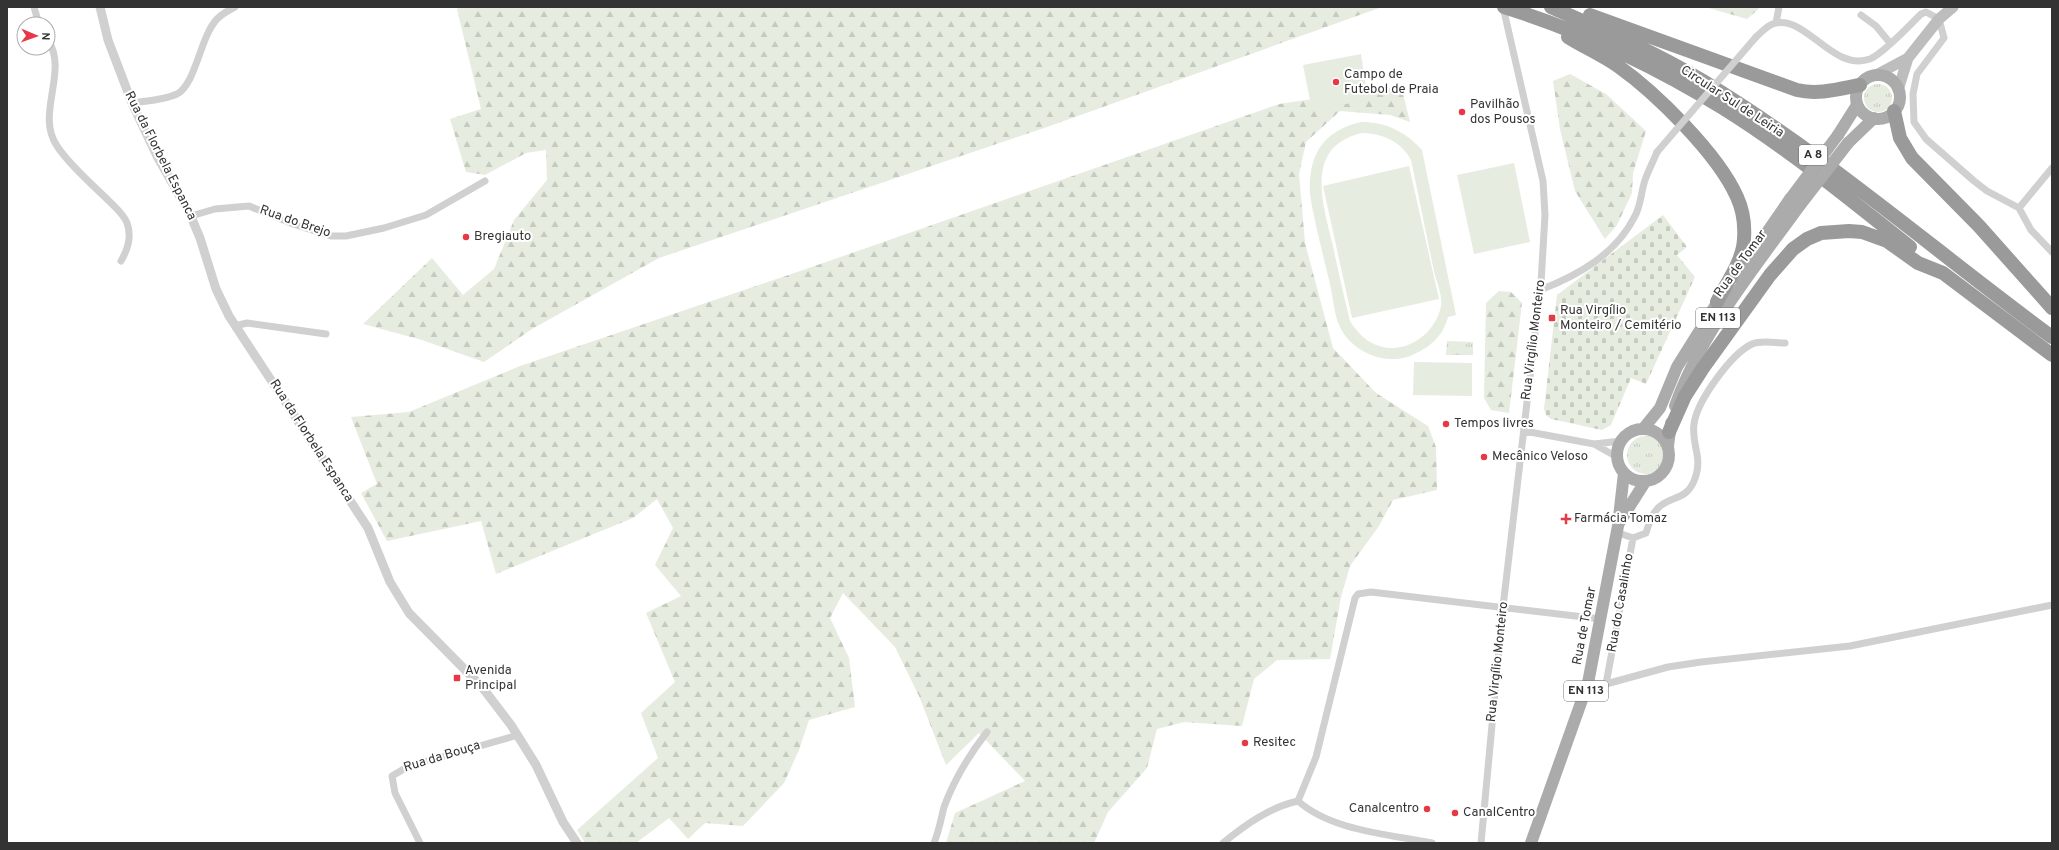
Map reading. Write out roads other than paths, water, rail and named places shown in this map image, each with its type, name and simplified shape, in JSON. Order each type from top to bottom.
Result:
[{"type":"highway","name":"Circular Sul de Leiria","points":[[1504,7],[1566,28],[1608,46],[1686,86],[1724,109],[1836,188],[1944,273]]},
{"type":"highway","name":"Circular Sul de Leiria","points":[[1551,7],[1615,35],[1676,66],[1703,81],[1762,119],[1843,176],[2052,337]]},
{"type":"highway","points":[[1570,7],[1797,90],[1805,92],[1827,92],[1860,85]]},
{"type":"highway","points":[[1526,14],[1617,65],[1637,80],[1693,135],[1729,182],[1740,205],[1744,238],[1741,254],[1717,302]]},
{"type":"highway","points":[[1894,111],[1900,138],[1912,158],[1979,226],[2052,308]]},
{"type":"highway","points":[[1669,432],[1685,396],[1722,340],[1770,275],[1793,249],[1807,239],[1821,233],[1836,231],[1862,232],[1886,241],[1918,263],[1944,273]]},
{"type":"highway","name":"A 8","points":[[1944,273],[2052,355]]},
{"type":"main road","points":[[1894,111],[1898,105],[1898,90],[1908,58],[1939,19],[1953,7]]},
{"type":"main road","points":[[1860,85],[1870,77],[1908,58]]},
{"type":"main road","points":[[1876,75],[1892,81],[1898,90]]},
{"type":"main road","name":"Rua de Tomar","points":[[1617,529],[1645,482],[1660,476],[1666,470],[1670,458],[1668,446],[1669,432],[1673,410],[1680,391],[1716,321],[1857,105],[1857,91],[1860,85]]},
{"type":"main road","points":[[1857,105],[1864,114],[1874,118]]},
{"type":"main road","name":"Rua de Tomar","points":[[1621,441],[1630,432],[1643,429],[1660,408],[1677,367],[1717,302],[1795,202],[1848,143],[1874,118],[1887,117],[1894,111]]},
{"type":"main road","points":[[1643,429],[1660,434],[1668,446]]},
{"type":"main road","points":[[1621,441],[1617,457],[1624,473],[1630,478],[1645,482]]},
{"type":"main road","name":"Rua de Tomar","points":[[1531,843],[1588,683],[1617,529],[1624,473]]},
{"type":"street","name":"Rua da Florbela Espanca","points":[[100,7],[108,40],[132,103],[158,158],[191,216],[216,289],[235,326],[368,528],[390,582],[409,613],[482,686],[518,735],[542,777],[563,822],[577,843]]},
{"type":"street","points":[[132,103],[176,94],[184,88],[191,77],[202,46],[217,18],[235,7]]},
{"type":"street","name":"Rua Virgílio Monteiro","points":[[1481,843],[1503,607],[1540,290],[1544,240],[1544,192],[1504,7]]},
{"type":"street","points":[[1776,23],[1779,7]]},
{"type":"street","points":[[1540,290],[1565,280],[1587,268],[1604,255],[1621,238],[1636,215],[1645,180],[1657,152],[1756,37],[1770,26],[1776,23],[1784,23],[1795,27],[1836,54],[1849,60],[1869,59],[1876,56],[1890,43],[1920,11],[1926,12],[1939,19],[1944,38],[1917,74],[1913,94],[1914,122],[1926,139],[1974,181],[1987,191],[2019,208],[2031,230],[2052,252]]},
{"type":"street","points":[[1860,15],[1876,26],[1890,43]]},
{"type":"street","points":[[54,56],[50,115],[51,134],[60,151],[121,213],[127,222],[129,244],[121,261]]},
{"type":"street","points":[[2019,208],[2052,168]]},
{"type":"street","name":"Rua do Brejo","points":[[191,216],[220,209],[249,206],[293,224],[331,236],[346,236],[384,228],[426,215],[485,182]]},
{"type":"street","points":[[235,326],[247,323],[326,334]]},
{"type":"street","points":[[1633,538],[1646,532],[1651,518],[1663,504],[1680,498],[1693,483],[1698,461],[1693,432],[1694,422],[1703,401],[1714,383],[1735,358],[1753,343],[1785,344]]},
{"type":"street","points":[[1524,431],[1594,444],[1621,441]]},
{"type":"street","points":[[1594,444],[1617,457]]},
{"type":"street","name":"Rua do Casalinho","points":[[1606,684],[1633,538],[1617,529]]},
{"type":"street","points":[[1298,801],[1316,757],[1352,605],[1358,594],[1371,592],[1601,620]]},
{"type":"street","points":[[1588,683],[1606,684],[1668,667],[1700,662],[1850,646],[2052,605]]},
{"type":"street","points":[[934,843],[945,807],[956,780],[973,750],[986,732]]},
{"type":"street","name":"Rua da Bouça","points":[[420,843],[395,793],[392,776],[409,766],[518,735]]},
{"type":"street","points":[[1223,843],[1258,818],[1279,807],[1298,801]]},
{"type":"street","points":[[1298,801],[1309,811],[1331,822],[1432,843]]},
{"type":"place","name":"Campo de Futebol de Praia","points":[[1336,82]]},
{"type":"place","name":"Pavilhão dos Pousos","points":[[1462,112]]},
{"type":"place","name":"Bregiauto","points":[[466,237]]},
{"type":"place","name":"Rua Virgílio Monteiro / Cemitério","points":[[1552,318]]},
{"type":"place","name":"Tempos livres","points":[[1446,424]]},
{"type":"place","name":"Mecânico Veloso","points":[[1484,457]]},
{"type":"place","name":"Farmácia Tomaz","points":[[1566,519]]},
{"type":"place","name":"Avenida Principal","points":[[457,678]]},
{"type":"place","name":"Resitec","points":[[1245,743]]},
{"type":"place","name":"Canalcentro","points":[[1427,809]]},
{"type":"place","name":"CanalCentro","points":[[1455,813]]}]
